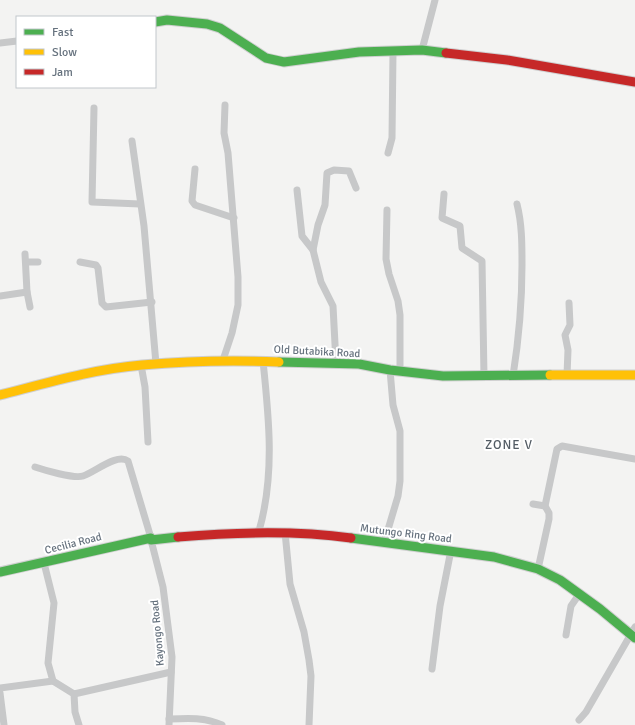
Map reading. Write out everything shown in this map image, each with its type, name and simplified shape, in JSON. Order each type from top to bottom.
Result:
[{"type":"street","points":[[422,50],[435,0]]},
{"type":"street","points":[[156,22],[167,20],[207,24],[220,28],[266,58],[284,62],[359,52],[422,50],[507,60],[635,82]]},
{"type":"street","points":[[0,43],[16,41]]},
{"type":"street","points":[[388,153],[392,138],[393,52]]},
{"type":"street","points":[[223,360],[232,333],[238,305],[238,277],[234,218],[228,153],[224,133],[225,105]]},
{"type":"street","points":[[94,108],[92,202],[140,204]]},
{"type":"street","points":[[132,141],[152,302],[156,364]]},
{"type":"street","points":[[195,169],[192,201],[195,205],[234,218]]},
{"type":"street","points":[[312,250],[325,205],[327,172],[334,170],[349,171],[356,188]]},
{"type":"street","points":[[297,190],[302,236],[312,250],[321,282],[332,306],[336,345],[336,363]]},
{"type":"street","points":[[444,194],[442,218],[460,226],[462,248],[482,261],[484,376]]},
{"type":"street","points":[[513,376],[519,336],[522,297],[522,233],[517,204]]},
{"type":"street","points":[[387,210],[386,259],[389,274],[398,301],[400,315],[400,371]]},
{"type":"street","points":[[25,254],[27,292],[30,307]]},
{"type":"street","points":[[26,262],[38,262]]},
{"type":"street","points":[[80,262],[96,266],[98,268],[102,303],[106,307],[152,302]]},
{"type":"street","points":[[0,296],[27,292]]},
{"type":"street","points":[[567,375],[568,350],[565,335],[570,325],[569,303]]},
{"type":"street","name":"Old Butabika Road","points":[[0,395],[68,378],[141,365],[223,360],[359,364],[390,370],[443,376],[635,375]]},
{"type":"street","points":[[259,532],[264,512],[269,459],[269,422],[262,361]]},
{"type":"street","points":[[141,365],[145,387],[148,442]]},
{"type":"street","points":[[384,543],[398,496],[400,481],[400,431],[393,405],[390,370]]},
{"type":"street","points":[[538,569],[549,519],[549,513],[545,506],[554,455],[557,449],[562,446],[635,459]]},
{"type":"street","name":"Kayongo Road","points":[[35,467],[80,477],[118,459],[126,459],[128,461],[151,539],[166,604],[172,657],[169,722]]},
{"type":"street","points":[[533,504],[545,506]]},
{"type":"street","name":"Mutungo Ring Road","points":[[151,539],[259,532],[285,532],[330,535],[384,543],[451,550],[494,557],[538,569],[560,580],[580,593],[634,634]]},
{"type":"street","points":[[285,532],[291,588],[304,632],[310,660],[311,676],[309,725]]},
{"type":"street","name":"Cecilia Road","points":[[0,572],[44,563],[114,545],[151,539]]},
{"type":"street","points":[[432,669],[439,611],[451,550]]},
{"type":"street","points":[[44,563],[54,603],[48,663],[53,681]]},
{"type":"street","points":[[566,635],[571,606],[580,593]]},
{"type":"street","points":[[579,720],[586,712],[634,634]]},
{"type":"street","points":[[0,688],[53,681],[74,694],[172,672]]},
{"type":"street","points":[[0,693],[4,725]]},
{"type":"street","points":[[74,694],[75,712],[79,725]]},
{"type":"street","points":[[169,722],[191,718],[212,720],[222,725]]},
{"type":"traffic: fast","points":[[156,22],[167,20],[207,24],[220,28],[266,58],[284,62],[359,52],[422,50],[446,53]]},
{"type":"traffic: fast","points":[[279,362],[359,364],[390,370],[443,376],[550,375]]},
{"type":"traffic: fast","points":[[0,572],[151,538],[151,540],[178,537]]},
{"type":"traffic: fast","points":[[351,538],[494,557],[538,569],[560,580],[600,609],[635,638]]},
{"type":"traffic: slow","points":[[0,395],[71,377],[124,367],[193,362],[279,362]]},
{"type":"traffic: slow","points":[[550,375],[635,375]]},
{"type":"traffic: jam","points":[[446,53],[507,60],[635,82]]},
{"type":"traffic: jam","points":[[178,537],[221,534],[286,533],[329,535],[351,538]]},
{"type":"district","name":"ZONE V","points":[[509,444]]}]
